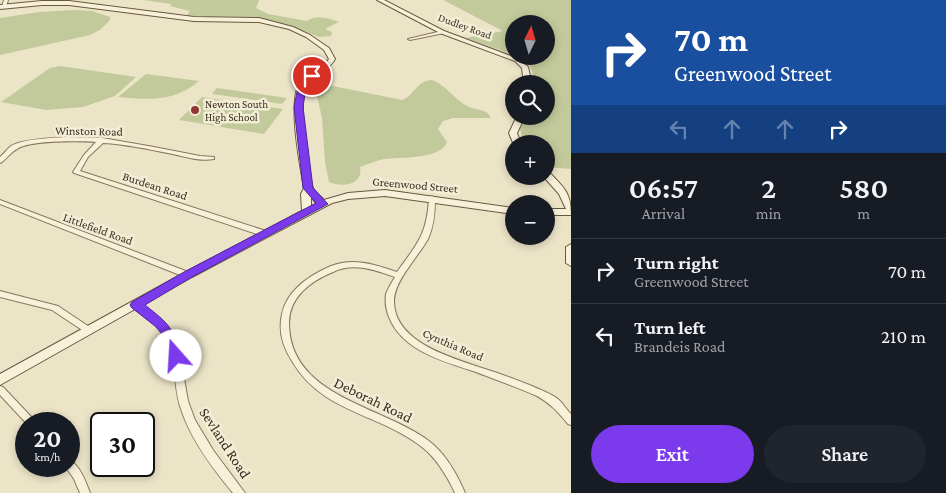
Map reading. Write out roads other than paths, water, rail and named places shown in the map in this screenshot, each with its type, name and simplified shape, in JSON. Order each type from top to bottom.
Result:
[{"type":"street","points":[[2,7],[6,0]]},
{"type":"street","name":"Dudley Road","points":[[380,0],[442,32],[517,60],[525,67],[526,75]]},
{"type":"street","points":[[2,7],[42,3],[69,3],[194,19],[248,19],[291,28],[314,39],[327,49],[332,59],[328,65],[307,80],[299,92],[298,107],[308,188],[307,213]]},
{"type":"street","points":[[410,39],[442,32]]},
{"type":"street","name":"Winston Road","points":[[0,161],[13,148],[29,143],[102,140],[129,143],[200,158],[212,158]]},
{"type":"street","name":"Burdean Road","points":[[102,140],[86,156],[76,172],[266,234]]},
{"type":"street","points":[[555,182],[567,193],[571,211],[555,212]]},
{"type":"street","points":[[308,188],[322,204]]},
{"type":"street","name":"Greenwood Street","points":[[0,380],[188,274],[335,199],[364,193],[385,193],[505,210]]},
{"type":"street","name":"Cynthia Road","points":[[432,198],[430,225],[426,238],[392,288],[389,298],[396,323],[404,334],[414,342],[440,356],[541,394],[555,402],[571,421]]},
{"type":"street","name":"Littlefield Road","points":[[0,202],[188,274]]},
{"type":"street","points":[[571,247],[571,263]]},
{"type":"street","name":"Deborah Road","points":[[400,276],[369,266],[354,264],[335,267],[324,273],[304,286],[288,302],[284,325],[289,347],[296,364],[306,377],[320,389],[347,406],[403,430],[425,444],[440,457],[448,468],[460,493]]},
{"type":"street","points":[[0,294],[54,308],[88,330]]},
{"type":"street","name":"Sevland Road","points":[[136,305],[159,323],[168,333],[173,345],[181,394],[187,411],[198,434],[240,493]]},
{"type":"street","points":[[0,389],[22,412]]},
{"type":"street","points":[[78,477],[85,493]]},
{"type":"place","name":"Newton South High School","points":[[195,110]]}]
